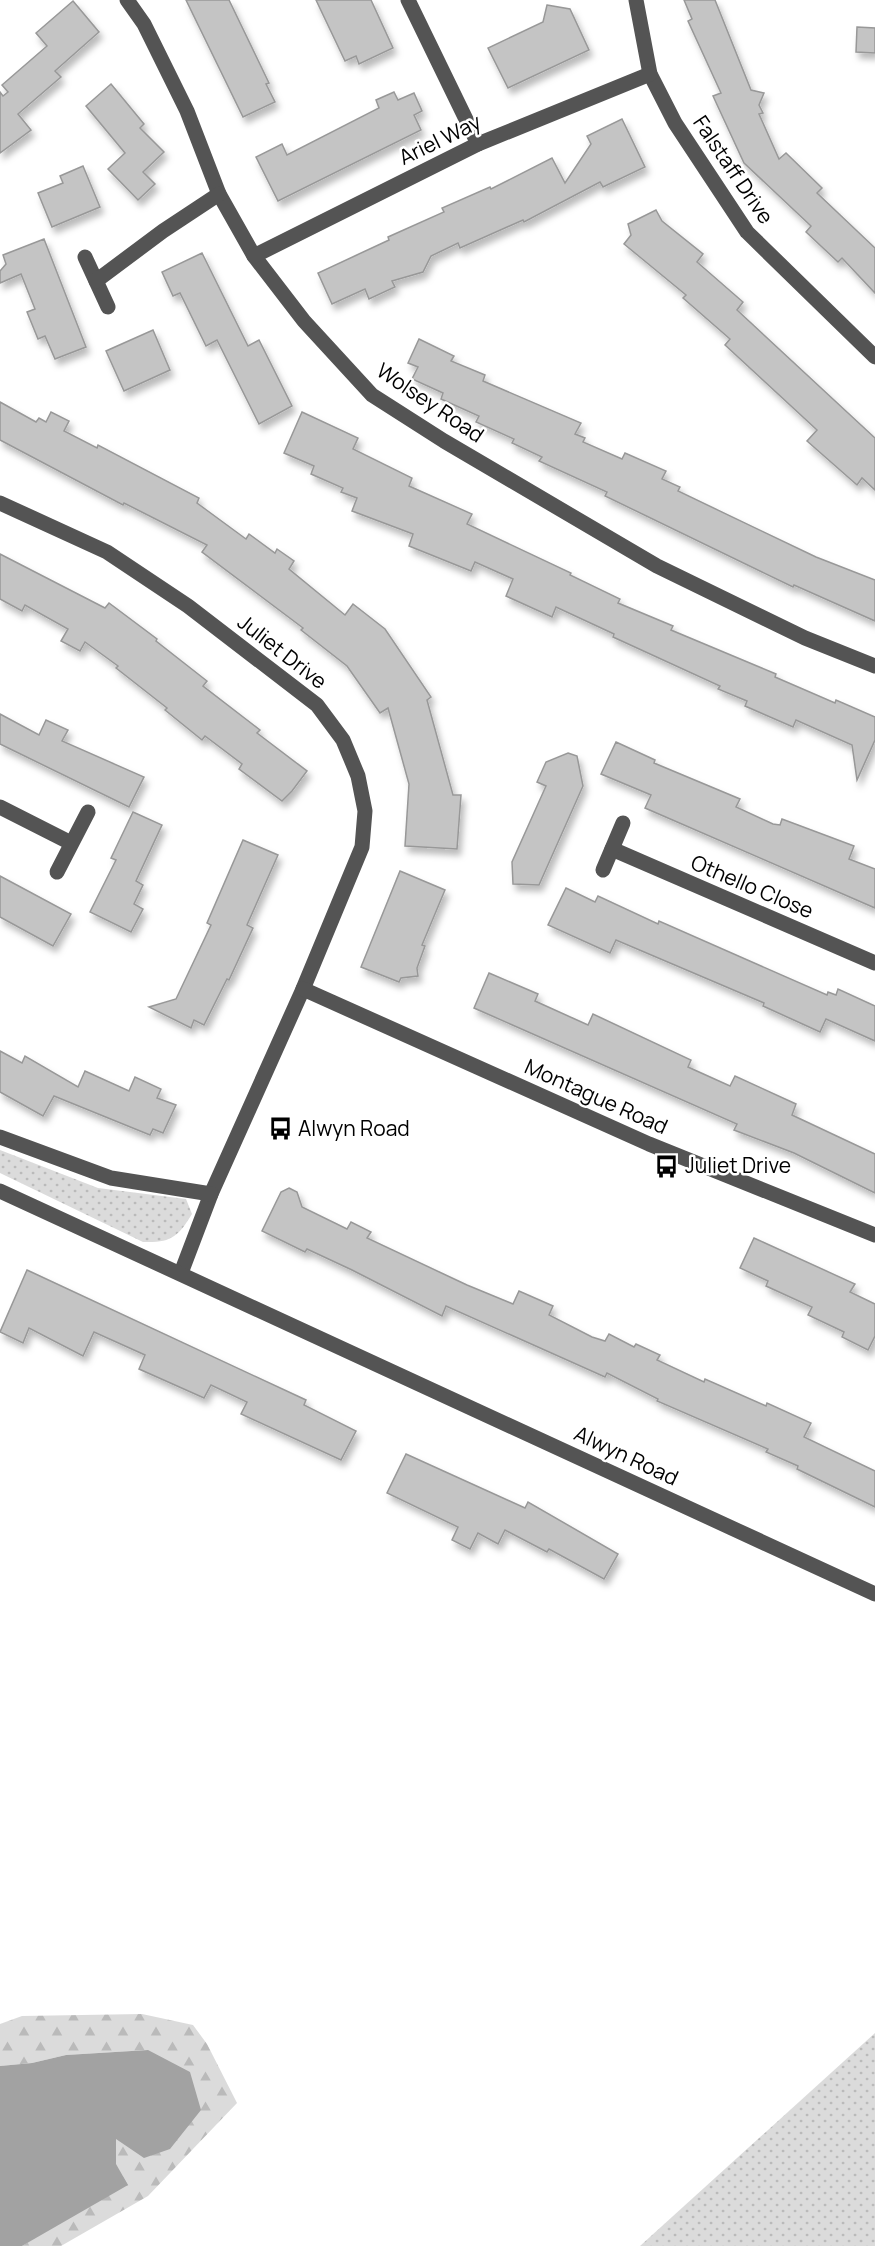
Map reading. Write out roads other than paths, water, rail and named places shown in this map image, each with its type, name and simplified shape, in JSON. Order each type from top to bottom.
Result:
[{"type":"street","name":"Wolsey Road","points":[[128,0],[144,24],[187,111],[219,194],[254,256],[304,321],[372,394],[444,441],[657,566],[805,638],[875,666]]},
{"type":"street","points":[[408,0],[478,144]]},
{"type":"street","name":"Falstaff Drive","points":[[636,0],[650,74],[675,123],[747,232],[875,357]]},
{"type":"street","name":"Ariel Way","points":[[254,256],[478,144],[650,74]]},
{"type":"street","points":[[96,281],[163,231],[219,194]]},
{"type":"street","points":[[85,257],[108,307]]},
{"type":"street","name":"Juliet Drive","points":[[0,503],[51,524],[107,552],[188,606],[317,705],[343,740],[358,776],[365,811],[362,847],[303,989],[212,1194],[181,1273]]},
{"type":"street","points":[[0,807],[71,843]]},
{"type":"street","points":[[57,872],[88,812]]},
{"type":"street","points":[[603,870],[623,824]]},
{"type":"street","name":"Othello Close","points":[[612,849],[875,963]]},
{"type":"street","name":"Montague Road","points":[[303,989],[649,1144],[875,1234]]},
{"type":"street","points":[[0,1137],[111,1178],[212,1194]]},
{"type":"street","name":"Alwyn Road","points":[[0,1191],[875,1594]]},
{"type":"place","name":"Alwyn Road","points":[[280,1129]]},
{"type":"place","name":"Juliet Drive","points":[[667,1166]]}]
